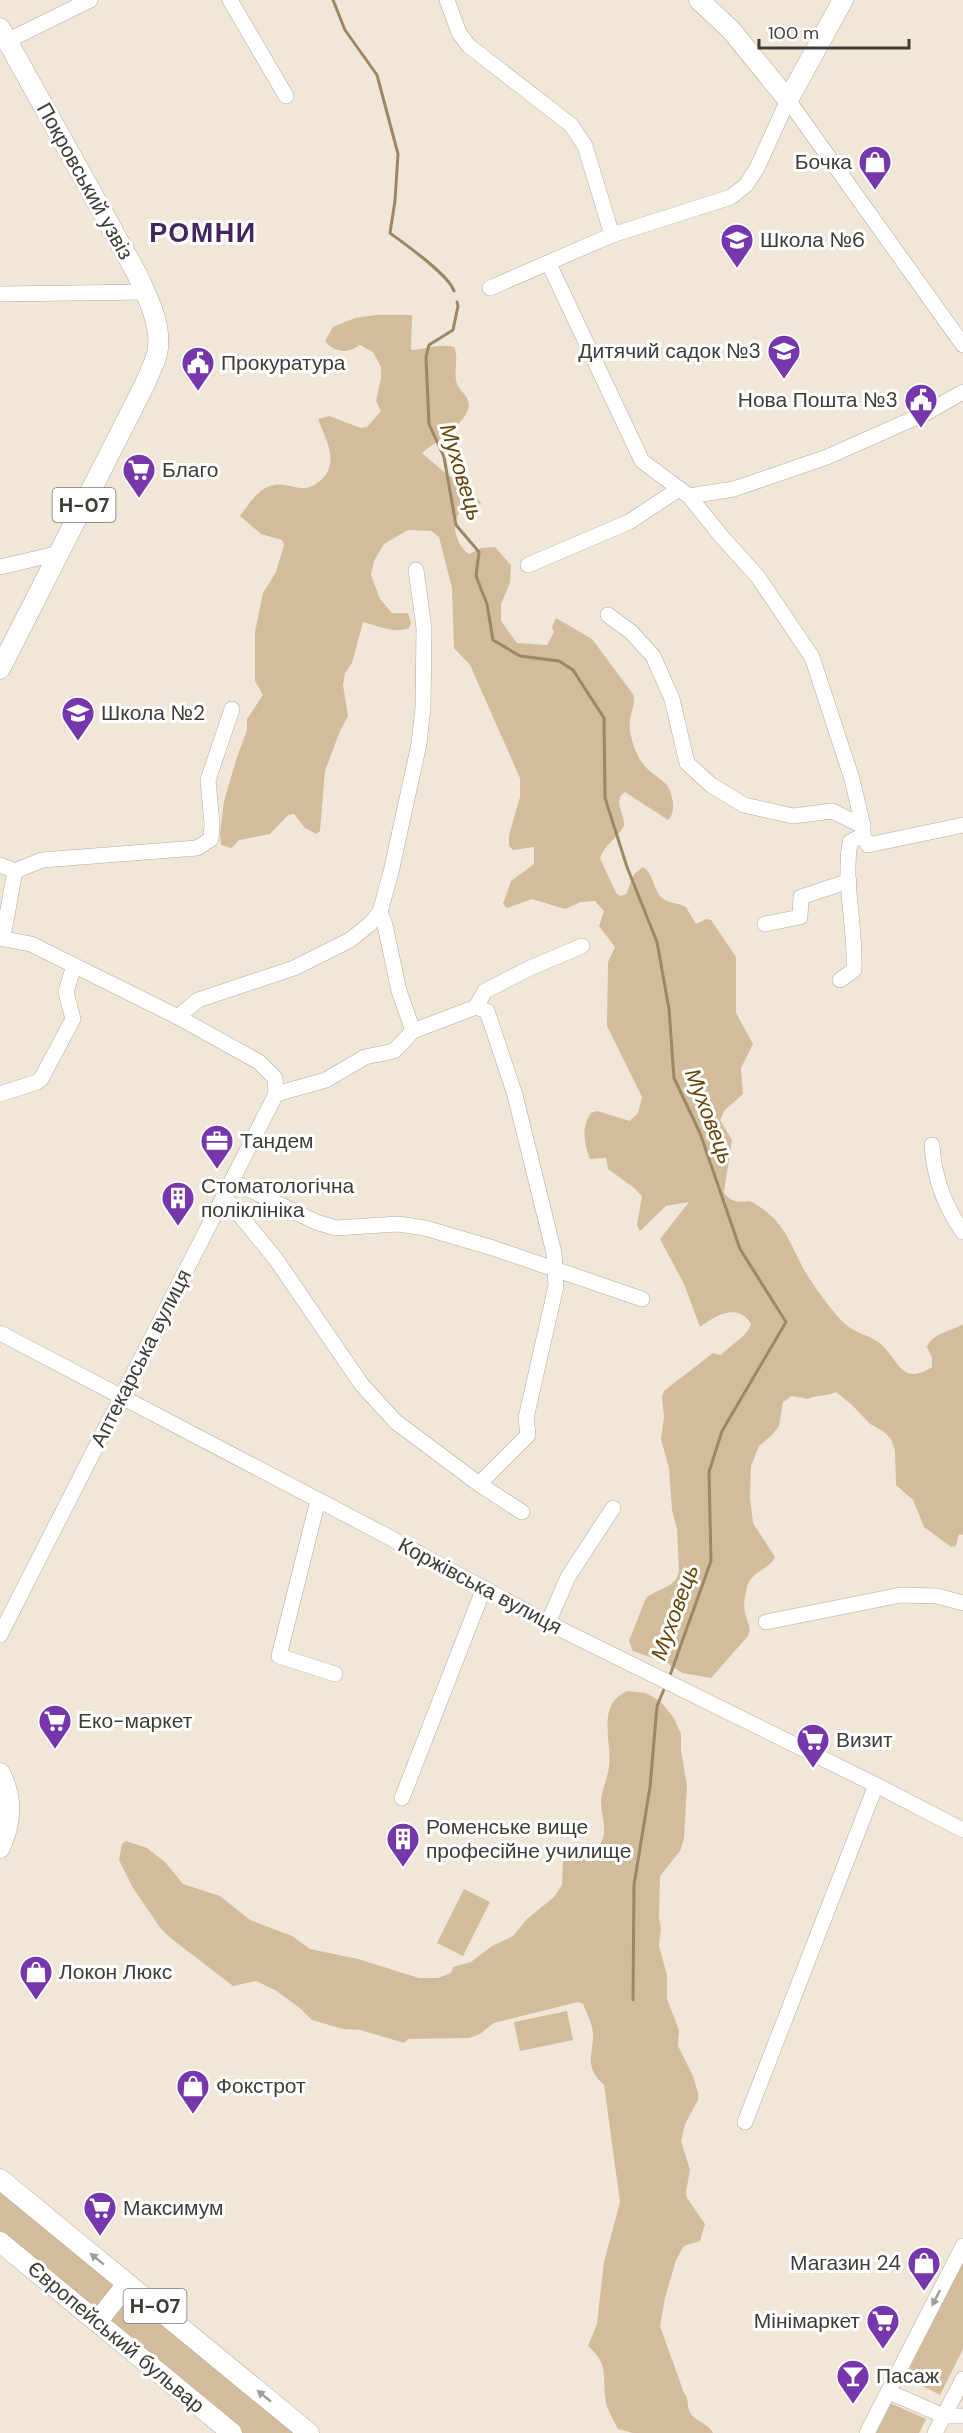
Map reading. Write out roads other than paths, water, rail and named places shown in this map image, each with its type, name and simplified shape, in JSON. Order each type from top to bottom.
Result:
[{"type":"main road","points":[[699,0],[731,30],[788,100],[843,0]]},
{"type":"main road","name":"Покровський узвіз","points":[[4,35],[145,292],[154,317],[158,338],[158,350],[145,384],[60,554]]},
{"type":"main road","name":"Н-07","points":[[0,669],[60,554]]},
{"type":"main road","points":[[0,1773],[8,1788],[10,1813],[0,1848]]},
{"type":"main road","name":"Н-07","points":[[0,2179],[309,2433]]},
{"type":"main road","name":"Європейський бульвар","points":[[0,2242],[232,2433]]},
{"type":"main road","points":[[97,2322],[127,2284]]},
{"type":"street","points":[[4,35],[90,0]]},
{"type":"street","points":[[230,0],[286,96]]},
{"type":"street","points":[[447,0],[459,33],[469,46],[571,125],[585,146],[612,235]]},
{"type":"street","points":[[490,288],[612,235],[731,197],[746,185],[757,168],[788,100],[963,345]]},
{"type":"street","points":[[549,264],[642,461],[684,492],[758,577],[812,657],[852,779],[868,845],[963,825]]},
{"type":"street","points":[[0,294],[145,292]]},
{"type":"street","points":[[528,565],[629,522],[684,492],[734,489],[827,457],[926,413],[963,392]]},
{"type":"street","points":[[0,567],[60,554]]},
{"type":"street","points":[[178,1017],[198,1000],[294,968],[350,940],[370,924],[380,912],[392,872],[416,756],[423,707],[424,628],[416,570]]},
{"type":"street","points":[[608,615],[631,632],[653,656],[672,699],[687,763],[711,785],[744,805],[793,816],[831,811],[863,830]]},
{"type":"street","points":[[0,865],[15,871],[42,860],[197,848],[211,839],[208,780],[232,709]]},
{"type":"street","points":[[840,980],[854,970],[855,946],[847,862],[850,842],[863,830]]},
{"type":"street","points":[[15,871],[1,938],[31,944],[178,1017],[259,1062],[275,1078],[276,1094],[326,1080],[365,1058],[394,1051],[413,1031],[476,1007],[488,1011],[515,1095],[545,1211],[556,1286],[526,1418],[528,1435],[479,1484]]},
{"type":"street","points":[[765,924],[800,917],[801,897],[849,881]]},
{"type":"street","points":[[380,912],[385,925],[399,991],[413,1031]]},
{"type":"street","points":[[476,1007],[484,991],[582,946]]},
{"type":"street","points":[[0,1094],[41,1079],[73,1019],[66,992],[74,965]]},
{"type":"street","name":"Аптекарська вулиця","points":[[0,1635],[68,1506],[120,1398],[276,1094]]},
{"type":"street","points":[[932,1145],[933,1164],[949,1213],[963,1232]]},
{"type":"street","points":[[232,1181],[316,1222],[336,1228],[398,1224],[425,1228],[642,1299]]},
{"type":"street","points":[[224,1196],[275,1258],[362,1385],[396,1422],[479,1484],[522,1512]]},
{"type":"street","name":"Коржівська вулиця","points":[[0,1333],[548,1623],[963,1830]]},
{"type":"street","points":[[318,1500],[279,1656],[335,1674]]},
{"type":"street","points":[[548,1623],[568,1577],[613,1508]]},
{"type":"street","points":[[402,1798],[484,1588]]},
{"type":"street","points":[[766,1622],[901,1596],[937,1596],[963,1603]]},
{"type":"street","points":[[745,2122],[876,1785]]},
{"type":"street","points":[[867,2433],[963,2246]]},
{"type":"street","points":[[935,2433],[963,2379]]},
{"type":"street","points":[[889,2392],[944,2416],[963,2416]]},
{"type":"waterway","name":"Муховець","points":[[333,0],[345,30],[377,75],[398,154],[390,233],[436,269],[454,291]]},
{"type":"waterway","name":"Муховець","points":[[457,302],[453,330],[429,345],[426,357],[429,424],[444,457],[456,525],[479,552],[476,576],[487,604],[493,640],[520,656],[559,661],[573,670],[604,718],[605,798],[627,867],[657,942],[669,1009],[674,1078],[700,1133],[740,1249],[786,1322],[722,1431],[709,1472],[711,1561],[669,1678]]},
{"type":"waterway","name":"Муховець","points":[[633,2000],[634,1885],[650,1787],[657,1706],[665,1687]]},
{"type":"place","name":"Бочка","points":[[875,191]]},
{"type":"place","name":"Школа №6","points":[[737,269]]},
{"type":"place","name":"Дитячий садок №3","points":[[784,380]]},
{"type":"place","name":"Прокуратура","points":[[198,392]]},
{"type":"place","name":"Нова Пошта №3","points":[[921,429]]},
{"type":"place","name":"Благо","points":[[139,499]]},
{"type":"place","name":"Школа №2","points":[[78,742]]},
{"type":"place","name":"Тандем","points":[[217,1170]]},
{"type":"place","name":"Стоматологічна поліклініка","points":[[178,1227]]},
{"type":"place","name":"Еко-маркет","points":[[55,1750]]},
{"type":"place","name":"Визит","points":[[813,1769]]},
{"type":"place","name":"Роменське вище професійне училище","points":[[403,1868]]},
{"type":"place","name":"Локон Люкс","points":[[36,2001]]},
{"type":"place","name":"Фокстрот","points":[[193,2115]]},
{"type":"place","name":"Максимум","points":[[100,2237]]},
{"type":"place","name":"Магазин 24","points":[[924,2292]]},
{"type":"place","name":"Мінімаркет","points":[[883,2350]]},
{"type":"place","name":"Пасаж","points":[[853,2405]]},
{"type":"district","name":"РОМНИ","points":[[203,233]]}]
